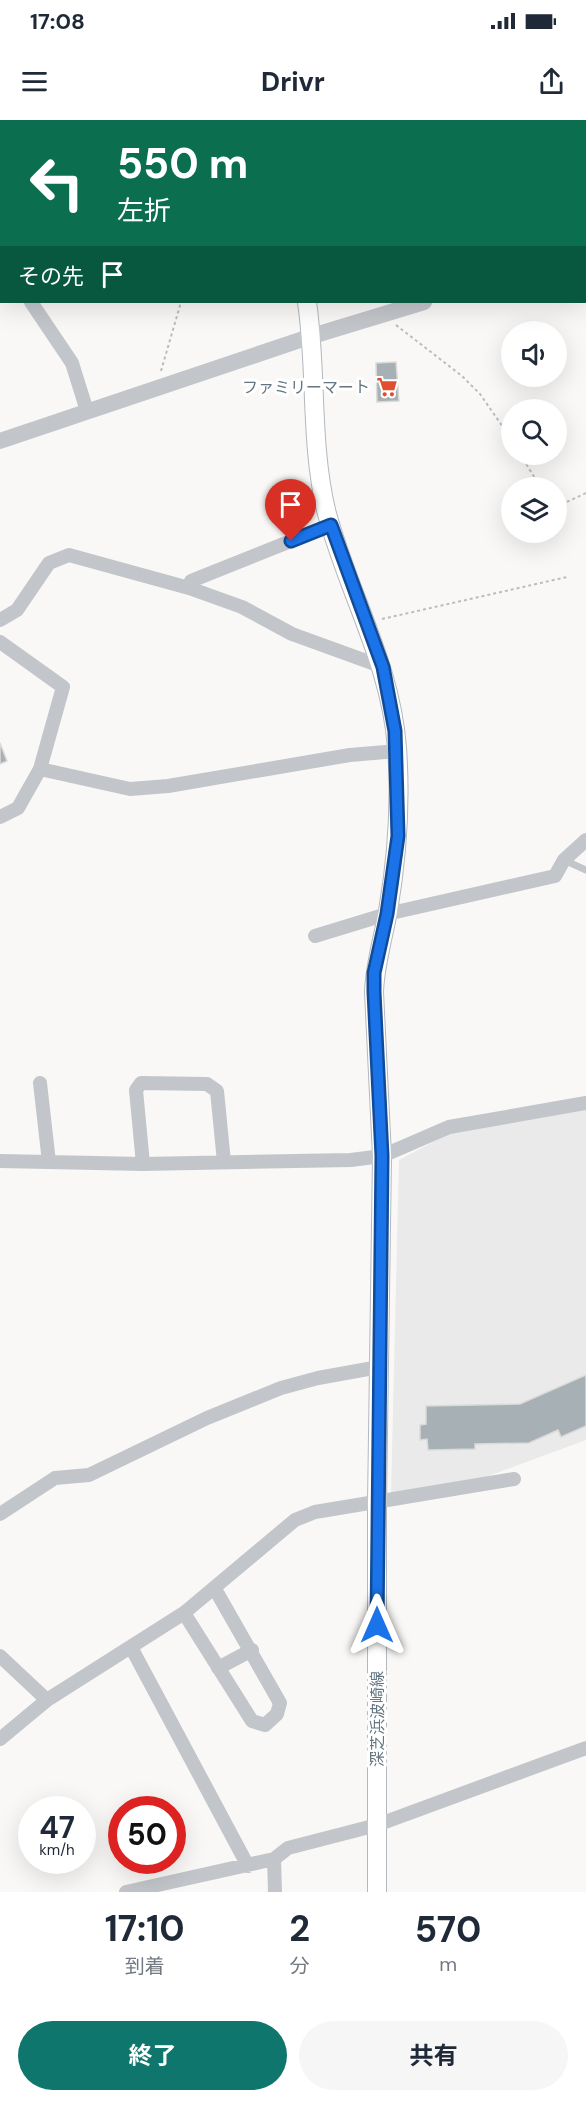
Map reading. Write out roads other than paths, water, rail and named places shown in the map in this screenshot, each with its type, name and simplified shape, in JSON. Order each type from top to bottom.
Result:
[{"type":"main road","name":"深芝浜波崎線","points":[[307,303],[321,477],[331,525],[383,667],[393,708],[397,751],[398,836],[387,914],[374,973],[382,1156],[376,1504],[377,1892]]},
{"type":"street","points":[[32,303],[72,363],[87,411]]},
{"type":"street","points":[[0,441],[309,337],[421,303]]},
{"type":"street","points":[[189,588],[191,581],[331,525]]},
{"type":"street","points":[[0,620],[17,610],[49,563],[69,555],[189,588],[243,607],[292,634],[383,667]]},
{"type":"street","points":[[0,642],[63,687],[40,769],[18,808],[0,817]]},
{"type":"street","points":[[40,769],[130,789],[168,786],[350,755],[397,751]]},
{"type":"street","points":[[315,936],[387,914],[555,876],[564,860],[586,840]]},
{"type":"street","points":[[40,1083],[49,1162]]},
{"type":"street","points":[[143,1164],[136,1090],[141,1083],[207,1084],[217,1091],[225,1162]]},
{"type":"street","points":[[0,1161],[143,1164],[351,1160],[382,1156],[449,1127],[586,1103]]},
{"type":"street","points":[[0,1514],[55,1478],[89,1475],[207,1418],[281,1388],[318,1378],[379,1367]]},
{"type":"street","points":[[0,1739],[47,1700],[132,1649],[184,1613],[295,1520],[315,1512],[376,1504],[514,1479]]},
{"type":"street","points":[[184,1613],[252,1721],[265,1725],[277,1714],[280,1703],[252,1650],[215,1589]]},
{"type":"street","points":[[132,1649],[248,1866]]},
{"type":"street","points":[[218,1668],[252,1650]]},
{"type":"street","points":[[0,1656],[47,1700]]},
{"type":"street","points":[[126,1892],[274,1859],[288,1848],[377,1825],[586,1748]]},
{"type":"street","points":[[274,1859],[275,1892]]},
{"type":"lane","points":[[564,860],[586,870]]},
{"type":"place","name":"ファミリーマート","points":[[387,387]]}]
